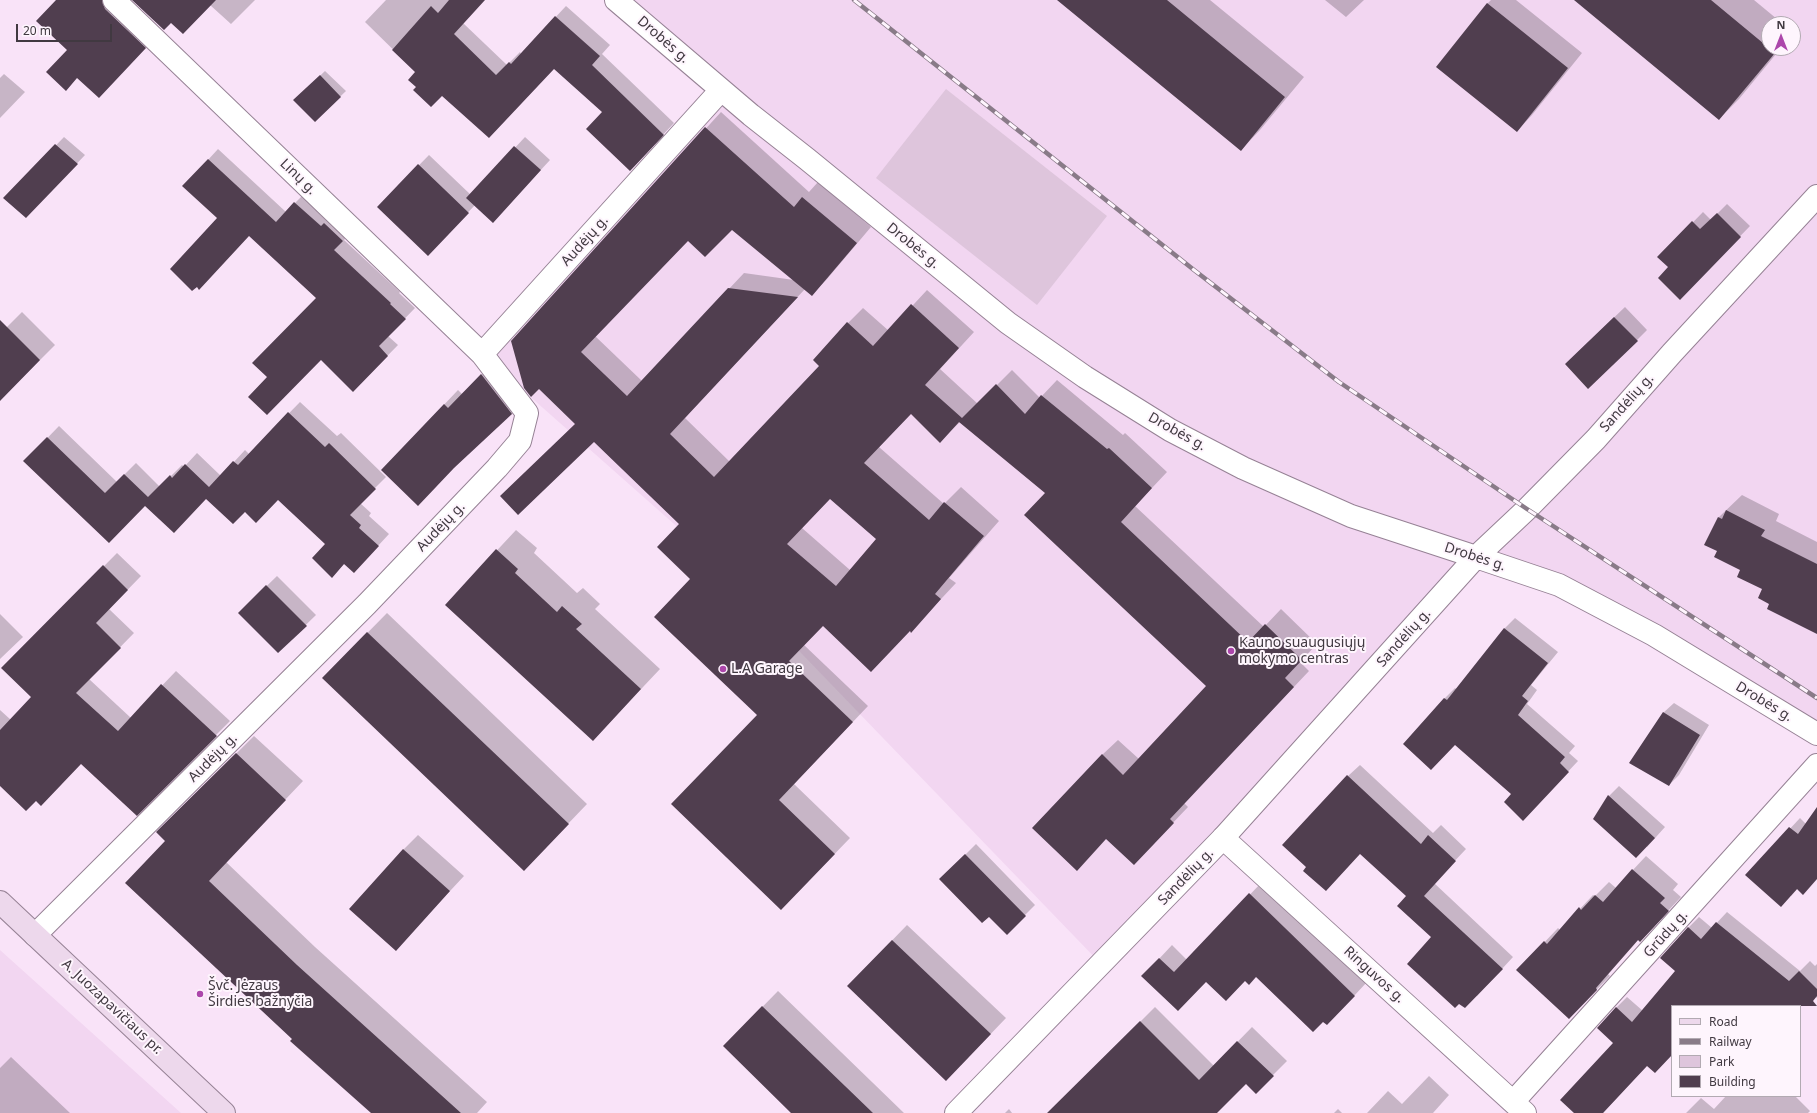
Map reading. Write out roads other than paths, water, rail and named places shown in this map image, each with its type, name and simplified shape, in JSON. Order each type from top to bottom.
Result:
[{"type":"main road","name":"A. Juozapavičiaus pr.","points":[[0,902],[224,1113]]},
{"type":"street","name":"Linų g.","points":[[114,0],[482,354]]},
{"type":"street","name":"Drobės g.","points":[[616,0],[721,90],[1008,323],[1086,377],[1170,430],[1243,468],[1351,516],[1559,585],[1654,635],[1817,734]]},
{"type":"street","name":"Audėjų g.","points":[[35,935],[367,604],[498,468],[520,441],[527,413],[482,354],[721,90]]},
{"type":"street","name":"Sandėlių g.","points":[[956,1113],[1223,838],[1476,557],[1527,509],[1596,439],[1672,353],[1817,196]]},
{"type":"street","name":"Grūdų g.","points":[[1519,1108],[1817,765]]},
{"type":"street","name":"Ringuvos g.","points":[[1223,838],[1519,1108]]},
{"type":"railway","points":[[854,0],[1194,270],[1339,382],[1527,509],[1817,698]]},
{"type":"place","name":"Kauno suaugusiųjų mokymo centras","points":[[1231,651]]},
{"type":"place","name":"L.A Garage","points":[[723,669]]},
{"type":"place","name":"Švč. Jėzaus Širdies bažnyčia","points":[[200,994]]}]
